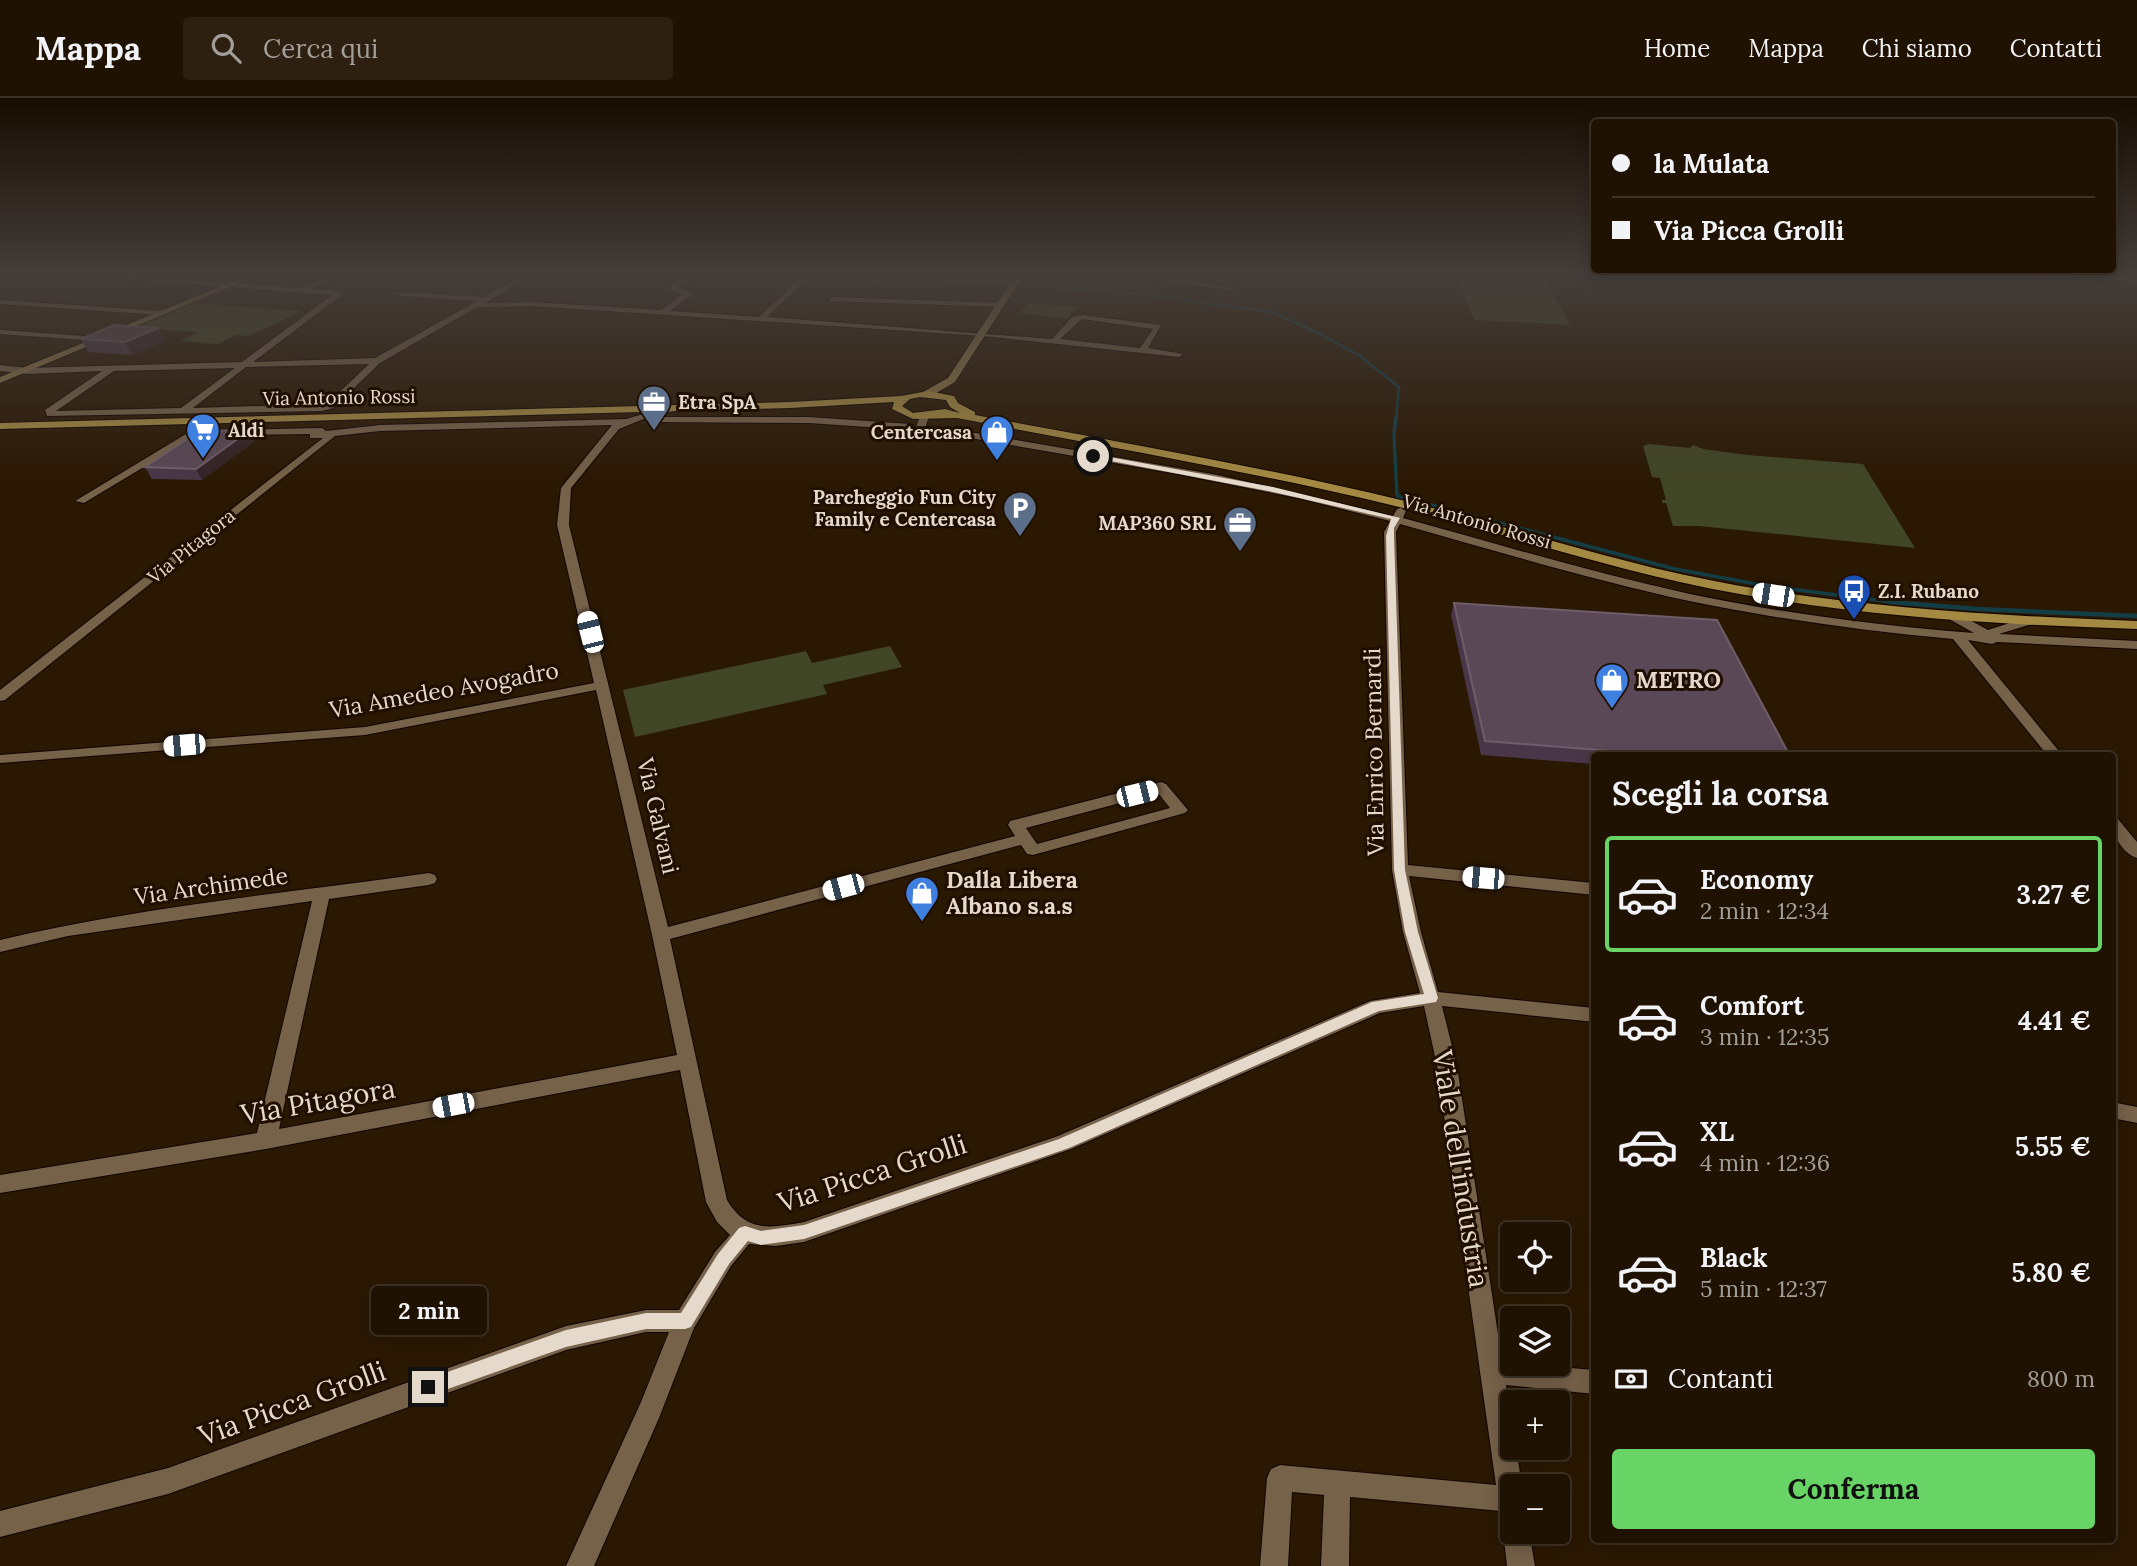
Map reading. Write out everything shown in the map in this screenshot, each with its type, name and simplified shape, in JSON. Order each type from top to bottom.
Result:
[{"type":"main road","name":"Via Antonio Rossi","points":[[901,408],[927,394],[952,402],[991,422]]},
{"type":"main road","points":[[929,415],[944,413],[952,402]]},
{"type":"main road","name":"Via Antonio Rossi","points":[[0,426],[166,421],[194,416],[245,419],[790,405],[901,408],[929,415],[957,415],[1264,472],[1400,512],[1690,580],[1836,604],[1925,614],[2137,625]]},
{"type":"street","points":[[0,378],[80,345]]},
{"type":"street","points":[[192,433],[194,416],[245,365],[272,345]]},
{"type":"street","points":[[0,368],[18,370],[377,361],[406,345]]},
{"type":"street","points":[[927,394],[952,380],[976,345]]},
{"type":"street","points":[[1079,345],[1179,354]]},
{"type":"street","points":[[1142,351],[1146,345]]},
{"type":"street","name":"Via Antonio Rossi","points":[[113,368],[48,412],[194,416],[322,408],[330,405],[377,361]]},
{"type":"street","points":[[952,380],[952,402]]},
{"type":"street","name":"Via Antonio Rossi","points":[[626,422],[680,407]]},
{"type":"street","points":[[901,408],[910,428]]},
{"type":"street","points":[[616,409],[626,415],[626,422]]},
{"type":"street","points":[[335,435],[352,427],[378,421],[478,413]]},
{"type":"street","name":"Via Antonio Rossi","points":[[929,415],[921,427],[925,431],[1217,478],[1400,512],[1689,597],[1812,618],[1958,636],[2137,645]]},
{"type":"street","points":[[141,421],[194,416]]},
{"type":"street","points":[[245,419],[266,424],[293,423],[312,438],[343,416],[350,421],[352,427]]},
{"type":"street","name":"Via Antonio Rossi","points":[[218,433],[312,438],[380,428],[785,420],[910,428],[925,436],[962,435]]},
{"type":"street","name":"Via Galvani","points":[[626,422],[616,427],[566,488],[564,525],[661,935],[717,1202],[726,1220],[745,1233]]},
{"type":"street","points":[[80,501],[192,433],[205,433]]},
{"type":"street","name":"Via Pitagora","points":[[0,697],[312,438]]},
{"type":"street","name":"Via Enrico Bernardi","points":[[1400,512],[1390,528],[1399,870],[1412,932],[1431,998]]},
{"type":"street","points":[[1925,614],[1940,634]]},
{"type":"street","points":[[1953,616],[1990,638],[2003,628],[2028,621]]},
{"type":"street","points":[[1958,636],[2053,752]]},
{"type":"street","name":"Via Amedeo Avogadro","points":[[0,759],[365,730],[603,685]]},
{"type":"street","points":[[1161,788],[1180,810],[1033,850],[1025,839],[1016,825],[1161,788]]},
{"type":"street","points":[[2116,828],[2137,853]]},
{"type":"street","points":[[661,935],[1025,839]]},
{"type":"street","points":[[1399,870],[1591,888]]},
{"type":"street","name":"Via Archimede","points":[[0,946],[68,930],[429,879]]},
{"type":"street","points":[[266,1140],[322,893]]},
{"type":"street","name":"Via Picca Grolli","points":[[745,1233],[761,1238],[804,1232],[1064,1143],[1377,1006],[1431,998],[1591,1015]]},
{"type":"street","name":"Viale dell'industria","points":[[1431,998],[1447,1066],[1507,1474]]},
{"type":"street","name":"Via Pitagora","points":[[0,1184],[266,1140],[687,1061]]},
{"type":"street","points":[[2116,1111],[2137,1115]]},
{"type":"street","points":[[580,1566],[650,1409],[685,1321],[723,1259],[745,1233]]},
{"type":"street","name":"Via Picca Grolli","points":[[0,1524],[168,1481],[566,1338],[646,1321],[685,1321]]},
{"type":"street","points":[[1493,1371],[1591,1382]]},
{"type":"street","points":[[1274,1566],[1280,1478],[1500,1501]]},
{"type":"street","points":[[1335,1566],[1337,1483]]},
{"type":"street","points":[[1518,1544],[1521,1566]]},
{"type":"green space","points":[[1649,444],[1690,448],[1693,445],[1703,449],[1747,455],[1863,464],[1915,548],[1699,526],[1673,526],[1666,503],[1662,503],[1662,500],[1666,500],[1660,478],[1652,477],[1643,446]]},
{"type":"green space","points":[[890,646],[902,667],[823,685],[827,694],[635,737],[623,690],[806,651],[812,663]]},
{"type":"building","points":[[250,430],[196,469],[145,467],[199,431]]},
{"type":"building","name":"METRO","points":[[1454,603],[1717,620],[1788,752],[1624,752],[1485,741]]},
{"type":"waterway","points":[[1339,345],[1360,356],[1399,387],[1396,419]]},
{"type":"waterway","points":[[1396,417],[1394,435],[1397,496],[1675,569],[1767,586],[1896,602]]},
{"type":"waterway","points":[[1890,602],[1896,602]]},
{"type":"waterway","points":[[1896,602],[2137,616]]},
{"type":"waterway","points":[[1896,602],[1908,604]]},
{"type":"place","name":"Etra SpA","points":[[654,432]]},
{"type":"place","name":"Aldi","points":[[203,460]]},
{"type":"place","name":"Centercasa","points":[[997,462]]},
{"type":"place","name":"Parcheggio Fun City Family e Centercasa","points":[[1020,538]]},
{"type":"place","name":"MAP360 SRL","points":[[1240,553]]},
{"type":"place","name":"Z.I. Rubano","points":[[1854,621]]},
{"type":"place","name":"METRO","points":[[1612,710]]},
{"type":"place","name":"Dalla Libera Albano s.a.s","points":[[922,923]]},
{"type":"route","points":[[428,1387],[566,1338],[646,1321],[685,1321],[723,1259],[745,1233],[761,1238],[804,1232],[934,1188],[1064,1143],[1377,1006],[1431,998],[1412,932],[1399,870],[1390,536],[1390,528],[1396,518],[1273,489],[1093,456]]}]
